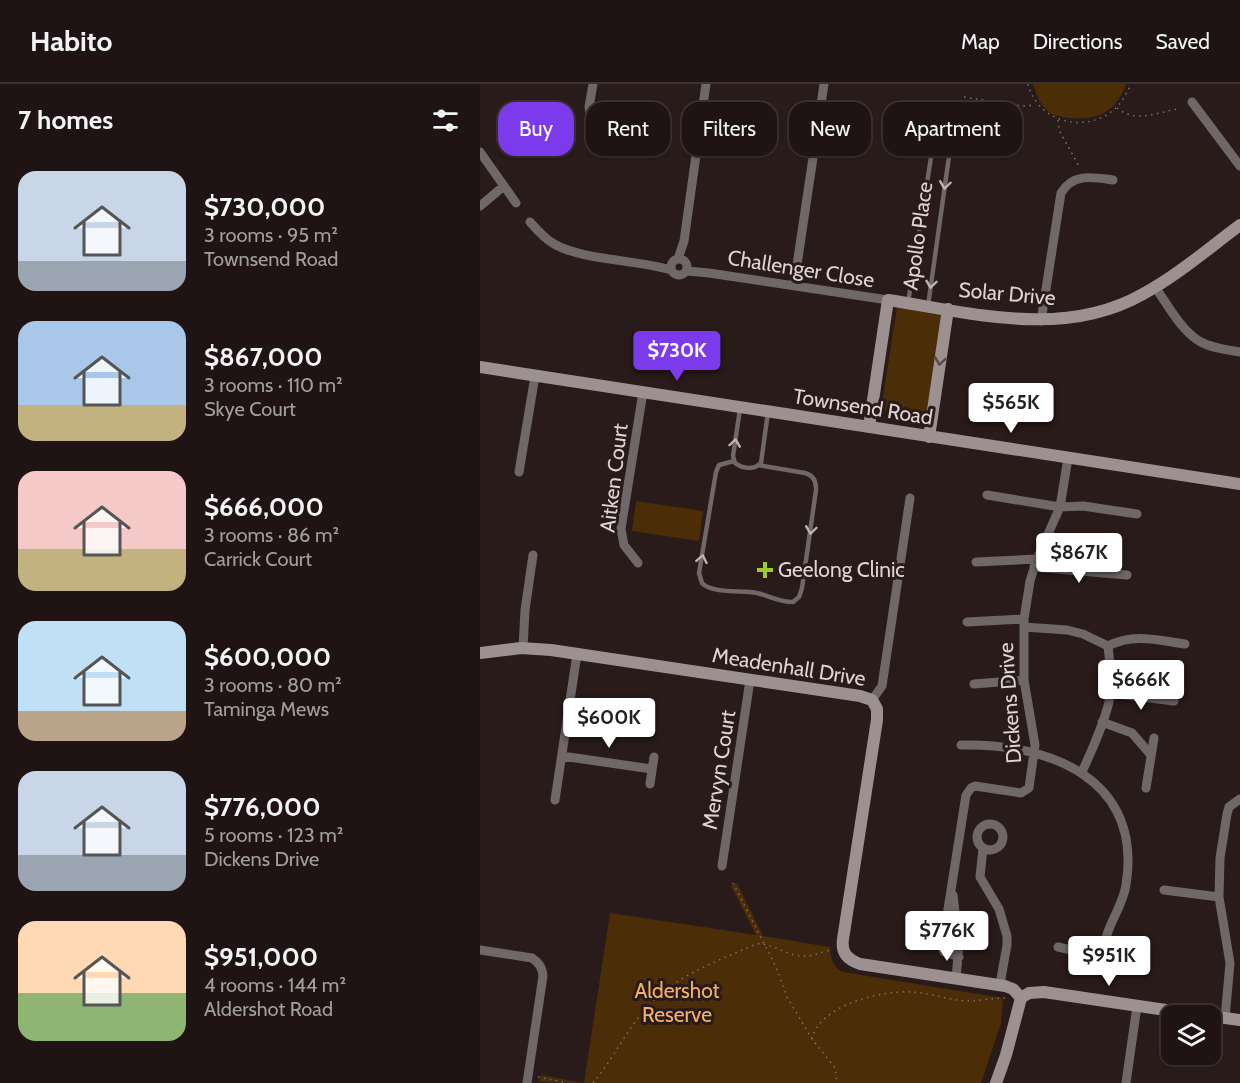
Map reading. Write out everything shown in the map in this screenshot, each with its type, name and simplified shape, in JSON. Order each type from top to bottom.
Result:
[{"type":"street","points":[[590,102],[593,84]]},
{"type":"street","points":[[680,265],[706,84]]},
{"type":"street","points":[[794,285],[824,84]]},
{"type":"street","points":[[1192,102],[1240,166]]},
{"type":"street","points":[[480,152],[516,203]]},
{"type":"street","points":[[1041,321],[1060,193],[1065,185],[1079,177],[1113,180]]},
{"type":"street","points":[[480,206],[504,186]]},
{"type":"street","name":"Challenger Close","points":[[530,222],[540,234],[568,250],[650,264],[680,265],[709,273],[888,300]]},
{"type":"street","name":"Solar Drive","points":[[888,300],[1023,320],[1065,319],[1107,310],[1143,294],[1240,225]]},
{"type":"street","points":[[1155,287],[1182,324],[1200,341],[1222,349],[1240,352]]},
{"type":"street","name":"Apollo Place","points":[[869,428],[888,300]]},
{"type":"street","name":"Apollo Place","points":[[929,436],[948,309]]},
{"type":"street","name":"Townsend Road","points":[[480,367],[1240,484]]},
{"type":"street","points":[[519,472],[535,376]]},
{"type":"street","name":"Aitken Court","points":[[638,563],[624,545],[621,529],[643,392]]},
{"type":"street","name":"Dickens Drive","points":[[959,957],[947,954],[943,950],[946,919],[953,890],[968,791],[981,786],[1015,793],[1026,791],[1032,777],[1035,752],[1024,680],[1024,623],[1035,562],[1060,507],[1068,458]]},
{"type":"street","points":[[987,495],[1060,507],[1083,506],[1137,514]]},
{"type":"street","points":[[872,700],[882,686],[910,498]]},
{"type":"street","points":[[523,648],[525,610],[533,555]]},
{"type":"street","points":[[976,562],[1035,562],[1126,575]]},
{"type":"street","points":[[967,622],[1024,623],[1067,630],[1083,634],[1108,646]]},
{"type":"street","points":[[1108,646],[1123,639],[1185,644]]},
{"type":"street","points":[[1082,772],[1102,722],[1110,693],[1108,646]]},
{"type":"street","name":"Meadenhall Drive","points":[[480,652],[523,648],[577,654],[860,696],[872,700],[877,709],[877,720],[842,944],[844,954]]},
{"type":"street","points":[[555,800],[577,654]]},
{"type":"street","name":"Mervyn Court","points":[[722,866],[750,680]]},
{"type":"street","points":[[974,684],[1024,680]]},
{"type":"street","points":[[1110,693],[1174,701]]},
{"type":"street","points":[[1102,722],[1132,733],[1150,755]]},
{"type":"street","points":[[1146,788],[1154,738]]},
{"type":"street","points":[[962,744],[1003,746],[1035,752],[1061,761],[1082,772],[1109,800],[1123,829],[1127,845],[1126,888],[1106,933],[1103,955]]},
{"type":"street","points":[[562,756],[652,769]]},
{"type":"street","points":[[650,784],[654,757]]},
{"type":"street","points":[[1225,1018],[1230,963],[1219,897],[1224,825],[1229,807],[1240,799]]},
{"type":"street","points":[[983,848],[980,877],[999,909],[1006,936],[1007,945],[1000,984]]},
{"type":"street","name":"Dickens Drive","points":[[953,890],[959,957],[956,978]]},
{"type":"street","points":[[1164,890],[1219,897]]},
{"type":"street","points":[[946,919],[957,920]]},
{"type":"street","points":[[1058,946],[1089,954],[1116,954]]},
{"type":"street","points":[[480,950],[532,958],[540,965],[543,976],[528,1079]]},
{"type":"street","points":[[844,954],[850,960],[860,964],[1000,984],[1010,987],[1021,998]]},
{"type":"street","points":[[996,1083],[1021,998],[1029,993],[1044,993],[1161,1009]]},
{"type":"street","points":[[1126,1083],[1137,1006]]},
{"type":"street","points":[[1221,1018],[1240,1020]]},
{"type":"lane","name":"Apollo Place","points":[[908,303],[936,126],[939,120],[946,118],[952,122],[953,128],[928,306]]},
{"type":"lane","points":[[734,461],[740,408]]},
{"type":"lane","points":[[758,465],[762,459],[768,412]]},
{"type":"lane","points":[[734,461],[745,468],[758,465],[810,474],[816,480],[800,597],[793,602],[776,601],[755,593],[706,587],[700,578],[717,469],[723,463],[734,461]]},
{"type":"path","points":[[1028,84],[1036,105],[1049,116],[1080,122],[1094,120],[1111,112],[1131,84]]},
{"type":"path","points":[[964,97],[1022,106],[1036,105]]},
{"type":"path","points":[[1116,107],[1134,117],[1177,109]]},
{"type":"path","points":[[1058,119],[1059,130],[1080,168]]},
{"type":"path","points":[[733,883],[776,967],[788,997],[812,1040],[835,1068],[837,1083]]},
{"type":"path","points":[[593,1083],[635,1022],[652,1002],[691,972],[756,944],[764,943],[784,953],[800,956],[812,956],[831,949],[844,954]]},
{"type":"path","points":[[812,1040],[819,1024],[828,1015],[848,1004],[879,996],[910,992],[970,1001],[1006,997]]},
{"type":"path","points":[[528,1079],[567,1083]]},
{"type":"green space","points":[[1033,84],[1126,84],[1117,101],[1106,112],[1090,117],[1071,118],[1049,112],[1039,100]]},
{"type":"green space","points":[[897,307],[943,314],[927,417],[881,410]]},
{"type":"green space","points":[[636,501],[703,511],[699,541],[632,531]]},
{"type":"green space","name":"Aldershot Reserve","points":[[737,883],[763,936],[830,947],[834,965],[843,972],[1003,998],[1001,1023],[981,1083],[584,1083],[610,913],[756,935],[731,886]]},
{"type":"green space","points":[[541,1075],[583,1083],[539,1082]]},
{"type":"place","name":"Geelong Clinic","points":[[765,570]]}]
